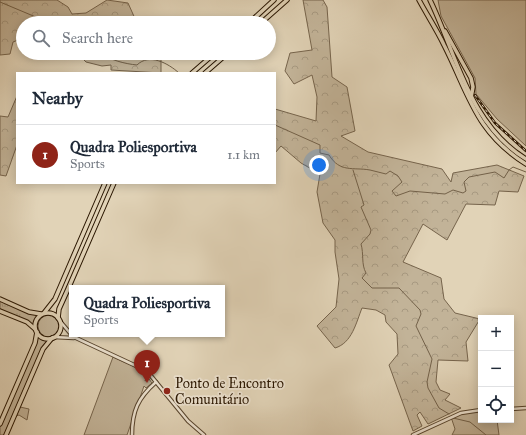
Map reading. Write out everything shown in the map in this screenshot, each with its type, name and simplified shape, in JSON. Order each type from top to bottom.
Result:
[{"type":"main road","points":[[264,16],[263,14],[259,14],[274,0]]},
{"type":"main road","points":[[268,16],[287,0]]},
{"type":"main road","points":[[419,0],[444,44],[460,83],[479,118],[497,141],[526,164]]},
{"type":"main road","points":[[430,0],[471,99],[484,120],[500,138],[526,159]]},
{"type":"main road","points":[[265,8],[265,12],[271,14]]},
{"type":"main road","points":[[428,17],[429,11],[436,13],[471,78],[473,87],[471,99]]},
{"type":"main road","points":[[193,72],[207,60]]},
{"type":"main road","points":[[206,72],[220,60]]},
{"type":"main road","points":[[0,424],[35,343],[37,318],[49,309],[55,299],[104,184]]},
{"type":"main road","points":[[70,285],[114,184]]},
{"type":"main road","points":[[100,193],[103,196],[108,196]]},
{"type":"main road","points":[[98,200],[101,198],[106,202]]},
{"type":"main road","points":[[6,435],[43,349],[60,332],[59,319],[61,305],[69,287]]},
{"type":"main road","points":[[0,299],[30,312],[52,313],[59,319]]},
{"type":"main road","points":[[0,311],[27,322],[42,337],[53,338]]},
{"type":"street","points":[[59,319],[69,332]]},
{"type":"street","points":[[53,338],[76,338],[141,367],[156,382],[188,422],[204,435]]},
{"type":"street","points":[[132,435],[131,424],[141,398],[156,382]]},
{"type":"street","points":[[514,409],[526,408]]},
{"type":"street","points":[[414,435],[461,413],[478,410]]},
{"type":"green space","points":[[0,0],[57,0],[68,7],[72,14],[86,13],[107,0],[128,3],[134,16],[16,16],[16,41],[13,42],[10,54],[0,55]]},
{"type":"green space","points":[[303,0],[323,0],[327,7],[332,77],[347,87],[355,131],[341,136],[368,152],[442,169],[451,182],[453,173],[497,165],[524,176],[518,192],[499,191],[495,205],[466,204],[447,240],[423,224],[403,262],[441,278],[444,299],[455,313],[478,319],[478,322],[466,342],[468,361],[438,360],[436,382],[440,390],[450,394],[445,400],[461,408],[428,424],[420,412],[417,415],[422,426],[413,431],[389,365],[398,354],[397,334],[386,322],[385,315],[376,310],[362,308],[353,332],[346,342],[335,348],[317,326],[336,307],[339,279],[335,252],[335,240],[323,223],[317,192],[320,174],[301,163],[281,146],[276,152],[276,109],[316,121],[317,97],[312,75],[294,84],[285,71],[290,53],[312,50]]},
{"type":"green space","points":[[438,0],[526,0],[526,146],[497,119],[476,94],[475,78],[441,16]]},
{"type":"green space","points":[[84,60],[161,60],[161,72],[111,70],[111,65],[102,66],[86,62]]},
{"type":"green space","points":[[16,98],[16,148],[6,176],[0,175],[0,116],[8,117]]},
{"type":"green space","points":[[0,300],[39,314],[33,327],[0,309]]},
{"type":"green space","points":[[45,315],[53,315],[60,322],[60,330],[53,337],[45,337],[38,330],[38,322]]},
{"type":"green space","points":[[38,336],[48,340],[42,347],[4,435],[0,435],[0,427]]},
{"type":"green space","points":[[113,357],[144,371],[147,375],[145,381],[149,379],[152,383],[146,388],[144,386],[127,435],[84,435]]},
{"type":"green space","points":[[20,407],[29,409],[27,420],[19,415],[16,416]]},
{"type":"green space","points":[[465,412],[478,412],[478,423],[497,423],[499,435],[452,435],[455,429],[451,417]]},
{"type":"waterway","points":[[0,2],[33,16]]},
{"type":"waterway","points":[[113,60],[137,65],[142,61],[147,60]]},
{"type":"waterway","points":[[147,60],[153,60]]},
{"type":"waterway","points":[[153,60],[164,63],[178,72]]},
{"type":"waterway","points":[[276,125],[320,145],[320,153],[329,155],[333,161],[342,167],[370,170],[386,174],[390,171],[398,176],[402,182],[392,191],[396,196],[410,191],[445,194],[453,190],[463,193],[466,191],[464,182],[469,177],[495,172],[504,178],[513,167],[526,172]]},
{"type":"waterway","points":[[353,170],[364,205],[361,207],[371,230],[370,234],[361,244],[366,273],[362,278],[372,288],[399,288],[420,310],[421,314],[416,326],[432,359],[427,382],[428,388],[439,408],[449,414]]},
{"type":"waterway","points":[[453,418],[470,422],[486,435]]},
{"type":"railway","points":[[475,95],[495,123],[526,151]]},
{"type":"place","name":"Quadra Poliesportiva","points":[[147,383]]},
{"type":"place","name":"Ponto de Encontro Comunitário","points":[[167,391]]}]
